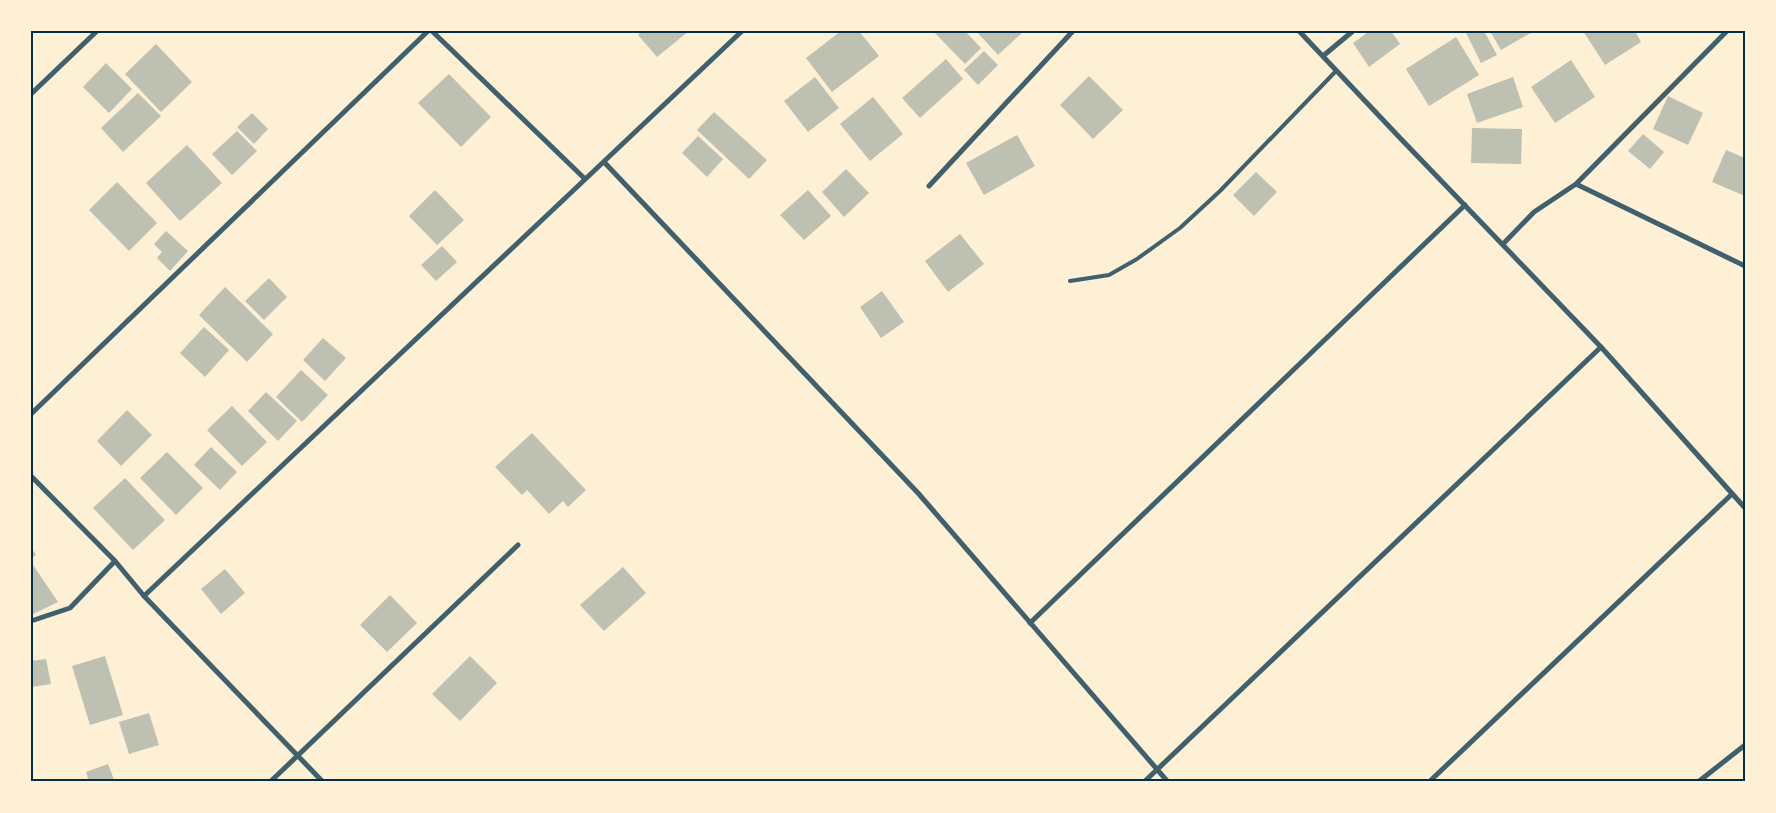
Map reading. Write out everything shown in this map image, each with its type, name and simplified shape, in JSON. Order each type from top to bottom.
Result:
[{"type":"street","points":[[31,94],[97,31]]},
{"type":"street","points":[[31,414],[428,31]]},
{"type":"street","points":[[432,31],[584,178]]},
{"type":"street","points":[[144,596],[584,178],[604,162],[742,31]]},
{"type":"street","points":[[928,186],[1073,31]]},
{"type":"street","points":[[1299,31],[1601,346],[1745,508]]},
{"type":"street","points":[[1323,56],[1352,31]]},
{"type":"street","points":[[1503,244],[1534,212],[1576,184],[1727,31]]},
{"type":"street","points":[[604,162],[918,493],[1168,782]]},
{"type":"street","points":[[1576,184],[1745,266]]},
{"type":"street","points":[[1030,623],[1465,205]]},
{"type":"street","points":[[1144,782],[1601,346]]},
{"type":"street","points":[[31,476],[323,782]]},
{"type":"street","points":[[1429,782],[1732,494]]},
{"type":"street","points":[[270,782],[518,545]]},
{"type":"street","points":[[31,621],[70,608],[115,562]]},
{"type":"street","points":[[1698,782],[1745,745]]},
{"type":"lane","points":[[1070,281],[1109,275],[1137,259],[1180,228],[1220,191],[1336,71]]},
{"type":"building","points":[[642,31],[689,31],[657,57],[638,35]]},
{"type":"building","points":[[841,31],[859,31],[879,56],[832,92],[806,58]]},
{"type":"building","points":[[933,31],[965,31],[981,48],[965,64]]},
{"type":"building","points":[[976,31],[1024,31],[998,55]]},
{"type":"building","points":[[1370,31],[1391,31],[1400,44],[1369,67],[1353,43]]},
{"type":"building","points":[[1465,31],[1484,31],[1497,55],[1481,63]]},
{"type":"building","points":[[1490,31],[1534,31],[1501,50]]},
{"type":"building","points":[[1583,31],[1635,31],[1641,42],[1605,65]]},
{"type":"building","points":[[1456,37],[1479,75],[1429,106],[1406,69]]},
{"type":"building","points":[[156,44],[192,82],[161,112],[125,74]]},
{"type":"building","points":[[984,51],[998,65],[978,85],[964,70]]},
{"type":"building","points":[[946,59],[963,79],[920,118],[902,98]]},
{"type":"building","points":[[1571,60],[1595,97],[1555,123],[1531,87]]},
{"type":"building","points":[[106,63],[132,89],[109,113],[83,87]]},
{"type":"building","points":[[449,74],[491,117],[461,147],[418,103]]},
{"type":"building","points":[[1089,76],[1123,110],[1093,139],[1060,105]]},
{"type":"building","points":[[815,77],[839,108],[808,132],[784,101]]},
{"type":"building","points":[[1513,77],[1523,107],[1477,123],[1467,94]]},
{"type":"building","points":[[138,93],[161,116],[123,152],[101,128]]},
{"type":"building","points":[[1668,96],[1703,113],[1688,145],[1653,129]]},
{"type":"building","points":[[873,97],[903,134],[870,161],[840,124]]},
{"type":"building","points":[[714,112],[767,160],[749,179],[697,130]]},
{"type":"building","points":[[252,113],[268,129],[254,144],[237,127]]},
{"type":"building","points":[[1472,128],[1522,129],[1521,164],[1471,163]]},
{"type":"building","points":[[237,131],[257,151],[232,175],[212,154]]},
{"type":"building","points":[[1643,134],[1664,152],[1650,169],[1628,151]]},
{"type":"building","points":[[1017,135],[1035,166],[984,195],[966,163]]},
{"type":"building","points":[[698,136],[723,159],[707,177],[682,153]]},
{"type":"building","points":[[187,145],[222,183],[180,221],[146,183]]},
{"type":"building","points":[[1726,150],[1745,158],[1745,196],[1712,182]]},
{"type":"building","points":[[846,169],[869,193],[844,217],[822,192]]},
{"type":"building","points":[[1256,172],[1277,192],[1254,216],[1233,195]]},
{"type":"building","points":[[117,182],[157,223],[129,251],[89,210]]},
{"type":"building","points":[[435,190],[464,220],[437,245],[409,216]]},
{"type":"building","points":[[808,190],[831,216],[804,240],[780,215]]},
{"type":"building","points":[[166,231],[188,251],[170,271],[157,258],[162,252],[154,244]]},
{"type":"building","points":[[960,234],[984,264],[948,292],[925,261]]},
{"type":"building","points":[[442,246],[457,262],[436,281],[421,265]]},
{"type":"building","points":[[269,278],[287,297],[264,320],[245,301]]},
{"type":"building","points":[[225,287],[273,334],[247,362],[199,315]]},
{"type":"building","points":[[882,291],[904,322],[881,338],[860,307]]},
{"type":"building","points":[[204,327],[229,350],[205,377],[180,353]]},
{"type":"building","points":[[323,338],[346,358],[325,381],[303,360]]},
{"type":"building","points":[[301,370],[328,395],[302,422],[276,397]]},
{"type":"building","points":[[266,392],[297,421],[278,441],[248,411]]},
{"type":"building","points":[[232,406],[267,442],[242,466],[207,430]]},
{"type":"building","points":[[127,410],[152,435],[121,466],[97,441]]},
{"type":"building","points":[[532,433],[586,490],[568,507],[563,501],[549,514],[527,490],[522,495],[495,467]]},
{"type":"building","points":[[211,447],[237,472],[220,490],[194,465]]},
{"type":"building","points":[[167,452],[203,488],[176,515],[140,478]]},
{"type":"building","points":[[125,478],[165,520],[133,550],[93,508]]},
{"type":"building","points":[[31,547],[36,555],[31,558]]},
{"type":"building","points":[[31,562],[58,602],[31,615]]},
{"type":"building","points":[[623,567],[646,593],[604,631],[580,605]]},
{"type":"building","points":[[225,569],[245,593],[221,614],[201,589]]},
{"type":"building","points":[[390,595],[417,623],[387,652],[360,625]]},
{"type":"building","points":[[105,656],[123,715],[90,725],[72,666]]},
{"type":"building","points":[[470,656],[497,683],[460,721],[432,694]]},
{"type":"building","points":[[46,659],[51,684],[32,687],[31,661]]},
{"type":"building","points":[[149,713],[159,745],[129,754],[119,722]]},
{"type":"building","points":[[108,764],[115,782],[89,782],[86,772]]}]
